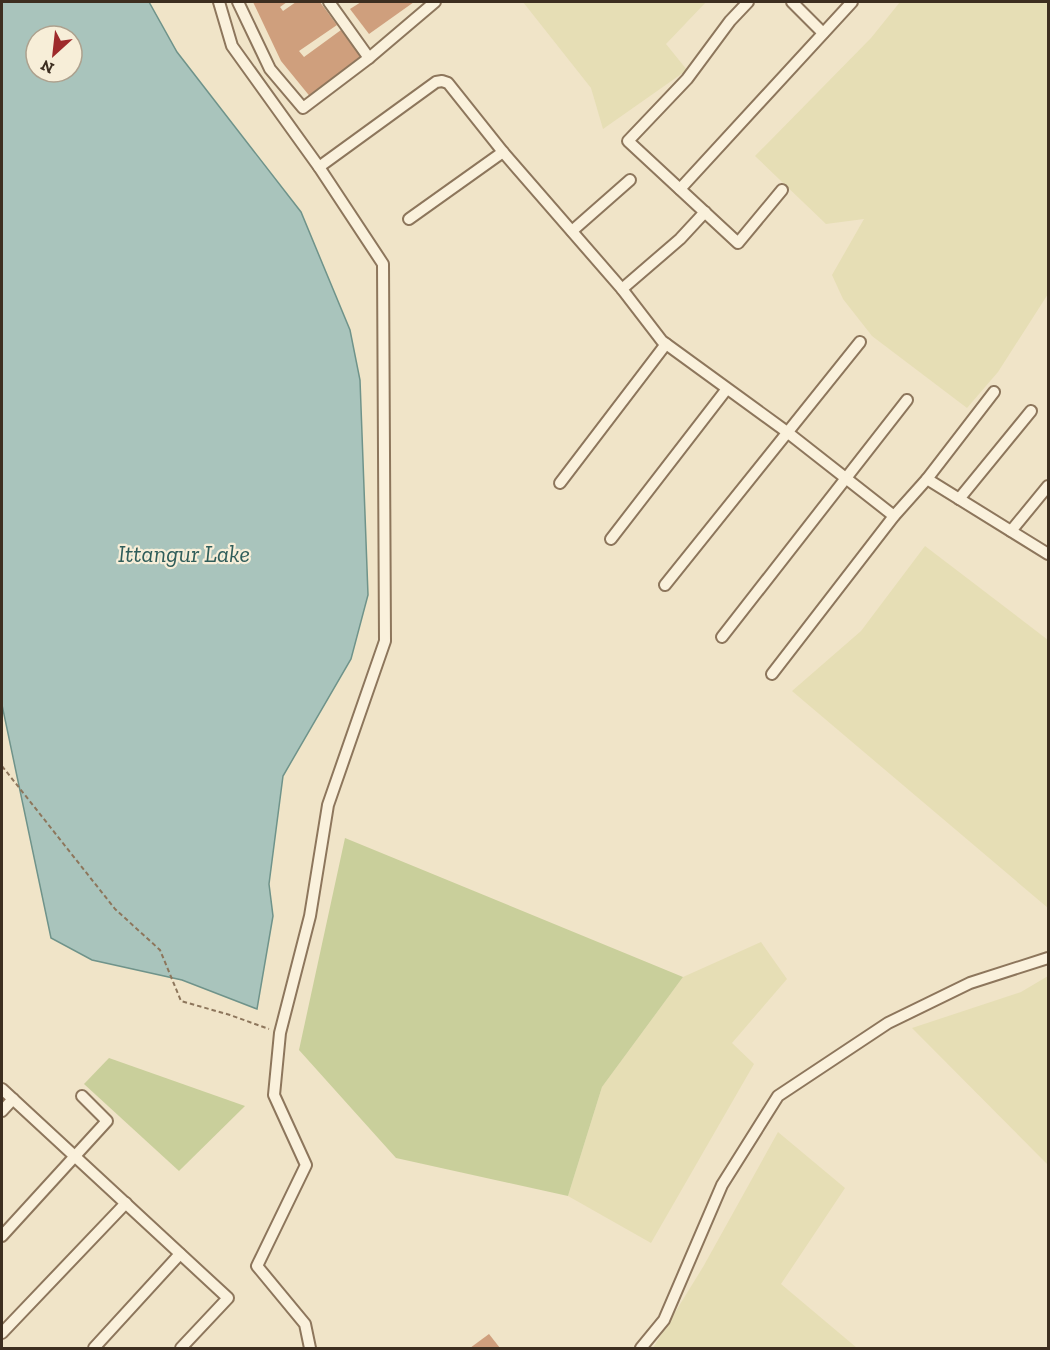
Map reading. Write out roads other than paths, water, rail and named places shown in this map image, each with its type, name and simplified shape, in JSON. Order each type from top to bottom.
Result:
[{"type":"street","points":[[219,2],[232,46],[319,167],[383,264],[385,641],[328,805],[310,916],[280,1033],[274,1095],[306,1165],[257,1266],[305,1324],[310,1348]]},
{"type":"street","points":[[238,2],[270,69],[303,108],[369,58],[435,2]]},
{"type":"street","points":[[329,2],[369,58]]},
{"type":"street","points":[[748,2],[730,21],[687,79],[628,141],[738,243],[782,190]]},
{"type":"street","points":[[792,2],[823,33]]},
{"type":"street","points":[[680,189],[852,2]]},
{"type":"street","points":[[319,167],[435,82],[448,83],[503,152],[622,288],[666,344],[847,477],[894,516]]},
{"type":"street","points":[[409,219],[503,152]]},
{"type":"street","points":[[572,231],[630,180]]},
{"type":"street","points":[[622,288],[680,239],[705,212]]},
{"type":"street","points":[[665,585],[860,342]]},
{"type":"street","points":[[560,483],[666,344]]},
{"type":"street","points":[[610,539],[726,390]]},
{"type":"street","points":[[772,674],[894,516],[927,479],[994,392]]},
{"type":"street","points":[[722,637],[907,400]]},
{"type":"street","points":[[959,499],[1031,411]]},
{"type":"street","points":[[927,479],[1048,554]]},
{"type":"street","points":[[1011,531],[1048,486]]},
{"type":"street","points":[[640,1348],[664,1320],[722,1185],[778,1096],[888,1023],[970,983],[1048,958]]},
{"type":"street","points":[[2,1089],[228,1298],[181,1348]]},
{"type":"street","points":[[2,1236],[107,1121],[82,1096]]},
{"type":"street","points":[[2,1111],[13,1099]]},
{"type":"street","points":[[2,1333],[126,1203]]},
{"type":"street","points":[[94,1348],[180,1254]]},
{"type":"water","name":"Ittangur Lake","points":[[2,2],[149,2],[177,52],[301,212],[350,330],[360,380],[368,595],[351,659],[283,776],[269,884],[273,916],[257,1009],[182,980],[92,960],[51,938],[2,705]]}]
